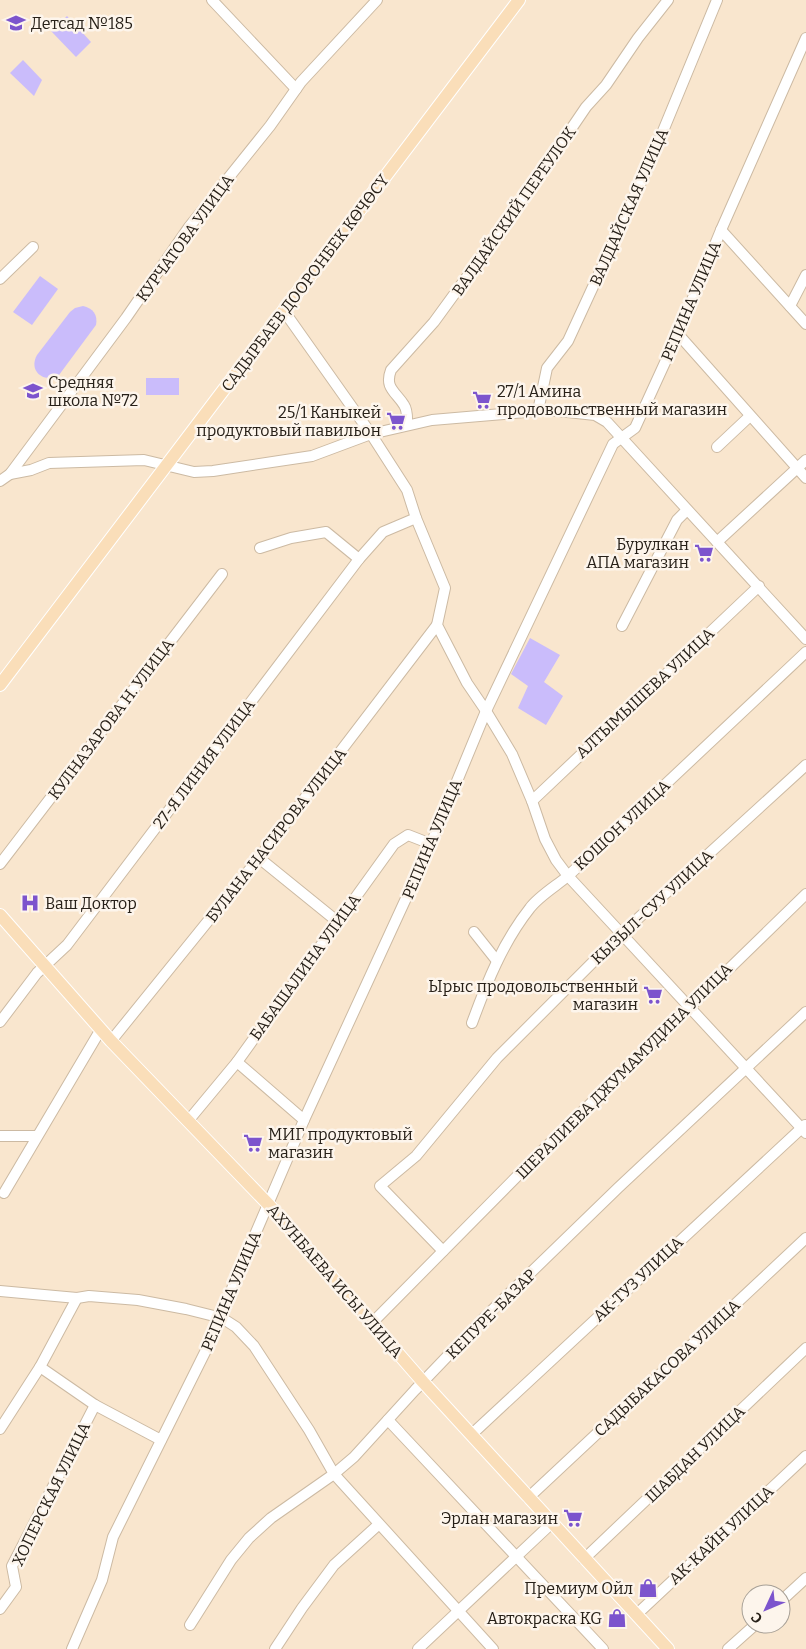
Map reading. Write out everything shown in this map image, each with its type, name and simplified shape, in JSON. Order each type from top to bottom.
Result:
[{"type":"main road","name":"САДЫРБАЕВ ДООРОНБЕК КӨЧӨСҮ","points":[[0,685],[519,0]]},
{"type":"main road","name":"АХУНБАЕВА ИСЫ УЛИЦА","points":[[0,915],[111,1041],[269,1205],[423,1382],[668,1649]]},
{"type":"street","points":[[212,0],[296,89]]},
{"type":"street","name":"КУРЧАТОВА УЛИЦА","points":[[0,481],[10,474],[126,318],[189,227],[270,126],[296,89],[378,0]]},
{"type":"street","name":"ВАЛДАЙСКИЙ ПЕРЕУЛОК","points":[[407,425],[408,418],[405,406],[398,398],[388,379],[391,370],[434,322],[520,204],[586,107],[606,85],[638,38],[668,0]]},
{"type":"street","name":"ВАЛДАЙСКАЯ УЛИЦА","points":[[538,411],[548,368],[568,341],[650,165],[717,0]]},
{"type":"street","name":"РЕПИНА УЛИЦА","points":[[72,1649],[102,1580],[113,1537],[222,1318],[304,1120],[431,844],[486,711],[613,444],[634,428],[678,334],[806,39]]},
{"type":"street","points":[[722,230],[806,324]]},
{"type":"street","points":[[0,279],[33,247]]},
{"type":"street","points":[[790,306],[806,275]]},
{"type":"street","points":[[284,311],[372,434],[407,490],[416,518],[445,588],[437,625],[467,683],[512,754],[532,801],[545,839],[556,860],[568,876],[688,1007],[805,1128]]},
{"type":"street","points":[[678,334],[806,478]]},
{"type":"street","points":[[10,474],[31,470],[49,463],[144,460],[194,472],[213,471],[312,456],[372,434],[432,420],[538,411],[574,412],[595,415],[607,422],[806,639]]},
{"type":"street","points":[[717,447],[750,416]]},
{"type":"street","points":[[718,542],[806,460]]},
{"type":"street","points":[[622,626],[677,520],[687,510]]},
{"type":"street","name":"27-Я ЛИНИЯ УЛИЦА","points":[[0,1022],[37,973],[67,945],[359,559],[384,532],[416,518]]},
{"type":"street","points":[[260,548],[291,538],[326,532],[359,559]]},
{"type":"street","name":"КУЛНАЗАРОВА Н. УЛИЦА","points":[[0,864],[222,574]]},
{"type":"street","name":"АЛТЫМЫШЕВА УЛИЦА","points":[[532,801],[759,586]]},
{"type":"street","name":"БУЛАНА НАСИРОВА УЛИЦА","points":[[111,1041],[259,858],[437,625]]},
{"type":"street","name":"КОШОН УЛИЦА","points":[[472,1022],[490,975],[510,936],[530,907],[568,876],[806,652]]},
{"type":"street","name":"КЫЗЫЛ-СУУ УЛИЦА","points":[[443,1252],[380,1186],[416,1156],[497,1058],[621,934],[806,764]]},
{"type":"street","name":"БАБАШАЛИНА УЛИЦА","points":[[188,1121],[237,1062],[394,844],[408,835],[431,844]]},
{"type":"street","points":[[259,858],[338,922]]},
{"type":"street","name":"ШЕРАЛИЕВА ДЖУМАМУДИНА УЛИЦА","points":[[371,1324],[552,1140],[806,894]]},
{"type":"street","points":[[474,932],[498,961]]},
{"type":"street","name":"КЕПУРЕ-БАЗАР","points":[[190,1625],[232,1560],[249,1538],[271,1518],[334,1474],[354,1457],[486,1316],[619,1187],[806,1012]]},
{"type":"street","points":[[4,1193],[101,1029]]},
{"type":"street","points":[[237,1062],[304,1120]]},
{"type":"street","name":"АК-ТУЗ УЛИЦА","points":[[471,1435],[805,1128]]},
{"type":"street","points":[[0,1136],[37,1136]]},
{"type":"street","name":"САДЫБАКАСОВА УЛИЦА","points":[[528,1498],[806,1238]]},
{"type":"street","points":[[0,1291],[77,1298],[89,1296],[138,1300],[222,1318],[236,1327],[254,1346],[309,1430],[334,1474],[378,1525],[493,1649]]},
{"type":"street","points":[[0,1429],[40,1367],[77,1298]]},
{"type":"street","name":"ШАБДАН УЛИЦА","points":[[584,1559],[806,1348]]},
{"type":"street","name":"ХОПЕРСКАЯ УЛИЦА","points":[[40,1367],[95,1405],[161,1440]]},
{"type":"street","name":"ХОПЕРСКАЯ УЛИЦА","points":[[0,1609],[16,1588],[12,1566],[95,1405]]},
{"type":"street","points":[[388,1420],[603,1649]]},
{"type":"street","name":"АК-КАЙН УЛИЦА","points":[[636,1615],[806,1456]]},
{"type":"street","points":[[418,1649],[552,1524]]},
{"type":"street","points":[[275,1649],[334,1565],[378,1525]]},
{"type":"street","points":[[791,1592],[806,1578]]},
{"type":"street","points":[[728,1649],[745,1634]]},
{"type":"shaded area","points":[[67,16],[91,42],[76,57],[51,31]]},
{"type":"shaded area","points":[[23,60],[42,80],[34,96],[10,73]]},
{"type":"shaded area","points":[[40,276],[58,289],[32,325],[13,312]]},
{"type":"shaded area","points":[[83,306],[90,308],[94,312],[96,325],[59,375],[48,378],[43,377],[36,371],[35,361],[37,355],[70,312],[75,308]]},
{"type":"shaded area","points":[[146,378],[179,378],[179,395],[146,395]]},
{"type":"shaded area","points":[[530,638],[560,655],[544,682],[563,696],[546,725],[518,708],[528,686],[511,674]]},
{"type":"place","name":"Детсад №185","points":[[16,23]]},
{"type":"place","name":"Средняя школа №72","points":[[33,391]]},
{"type":"place","name":"27/1 Амина продовольственный магазин","points":[[482,400]]},
{"type":"place","name":"25/1 Каныкей продуктовый павильон","points":[[396,421]]},
{"type":"place","name":"Бурулкан АПА магазин","points":[[704,553]]},
{"type":"place","name":"Ваш Доктор","points":[[30,903]]},
{"type":"place","name":"Ырыс продовольственный магазин","points":[[653,995]]},
{"type":"place","name":"МИГ продуктовый магазин","points":[[253,1143]]},
{"type":"place","name":"Эрлан магазин","points":[[573,1518]]},
{"type":"place","name":"Премиум Ойл","points":[[648,1588]]},
{"type":"place","name":"Автокраска KG","points":[[617,1618]]}]
